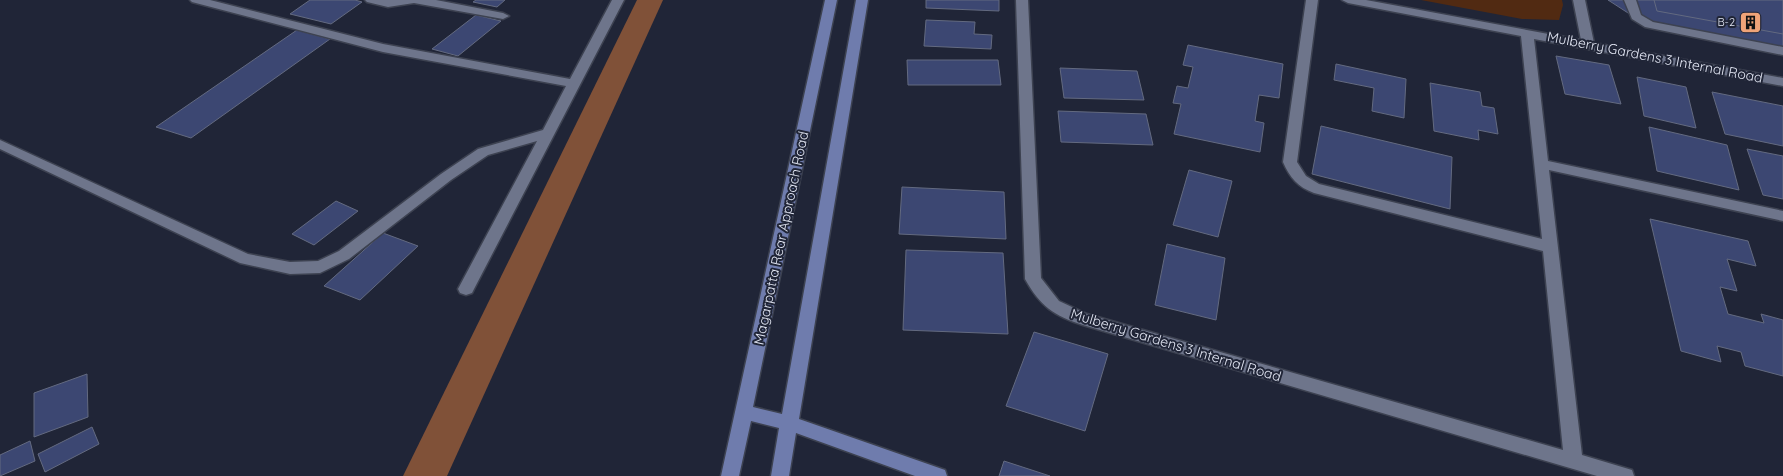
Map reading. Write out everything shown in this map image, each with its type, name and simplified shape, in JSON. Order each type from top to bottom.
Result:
[{"type":"street","points":[[196,0],[382,48],[574,84]]},
{"type":"street","points":[[371,0],[388,4],[411,0]]},
{"type":"street","points":[[417,0],[502,16]]},
{"type":"street","points":[[466,289],[618,0]]},
{"type":"street","name":"Magarpatta Rear Approach Road","points":[[730,476],[831,0]]},
{"type":"street","points":[[780,476],[862,0]]},
{"type":"street","name":"Mulberry Gardens 3 Internal Road","points":[[1022,0],[1033,278],[1041,292],[1055,308],[1092,322],[1625,476]]},
{"type":"street","points":[[1312,0],[1290,162],[1294,173],[1304,184],[1319,190],[1550,247]]},
{"type":"street","name":"Mulberry Gardens 3 Internal Road","points":[[1348,0],[1783,82]]},
{"type":"street","points":[[1579,0],[1588,45]]},
{"type":"street","points":[[1630,0],[1632,13],[1642,22],[1662,28],[1783,51]]},
{"type":"street","name":"Mulberry Gardens 3 Internal Road","points":[[1527,34],[1573,460]]},
{"type":"street","points":[[0,144],[245,259],[290,268],[320,268],[344,255],[446,177],[483,152],[548,133]]},
{"type":"street","points":[[1541,164],[1783,216]]},
{"type":"street","points":[[744,412],[789,424],[938,476]]},
{"type":"shaded area","points":[[1421,0],[1562,0],[1563,5],[1559,20],[1522,19]]},
{"type":"building","points":[[310,0],[355,0],[362,2],[331,24],[290,14]]},
{"type":"building","points":[[476,0],[505,0],[497,7],[473,2]]},
{"type":"building","points":[[926,0],[999,0],[999,11],[926,8]]},
{"type":"building","points":[[1608,0],[1783,0],[1783,53],[1642,22]]},
{"type":"building","name":"B-2","points":[[1654,0],[1783,0],[1783,34],[1657,11]]},
{"type":"building","points":[[476,15],[501,21],[458,56],[432,49]]},
{"type":"building","points":[[926,20],[975,22],[974,34],[992,35],[991,49],[924,46]]},
{"type":"building","points":[[297,30],[330,39],[191,138],[156,127]]},
{"type":"building","points":[[1188,45],[1283,64],[1279,98],[1259,95],[1255,121],[1264,123],[1260,152],[1174,134],[1181,104],[1173,103],[1177,86],[1188,88],[1193,67],[1183,65]]},
{"type":"building","points":[[1556,56],[1609,65],[1621,104],[1565,94]]},
{"type":"building","points":[[907,60],[998,60],[1001,85],[908,85]]},
{"type":"building","points":[[1336,64],[1406,79],[1404,118],[1372,111],[1374,88],[1334,80]]},
{"type":"building","points":[[1060,68],[1137,71],[1144,100],[1064,98]]},
{"type":"building","points":[[1637,77],[1686,87],[1696,128],[1644,116]]},
{"type":"building","points":[[1430,83],[1480,92],[1482,106],[1494,108],[1498,134],[1478,130],[1479,140],[1434,131]]},
{"type":"building","points":[[1712,92],[1783,106],[1783,146],[1725,134]]},
{"type":"building","points":[[1058,111],[1146,114],[1153,145],[1061,142]]},
{"type":"building","points":[[1321,126],[1452,157],[1450,209],[1312,174]]},
{"type":"building","points":[[1649,127],[1727,145],[1739,190],[1657,171]]},
{"type":"building","points":[[1747,149],[1783,156],[1783,199],[1763,195]]},
{"type":"building","points":[[1189,170],[1232,181],[1218,237],[1173,225]]},
{"type":"building","points":[[902,187],[1004,192],[1006,239],[899,234]]},
{"type":"building","points":[[336,201],[358,211],[314,245],[292,234]]},
{"type":"building","points":[[1650,219],[1748,241],[1756,266],[1727,259],[1737,291],[1720,287],[1728,314],[1764,323],[1761,314],[1783,320],[1783,376],[1745,366],[1741,352],[1717,346],[1721,362],[1681,351]]},
{"type":"building","points":[[383,233],[418,246],[360,300],[324,286]]},
{"type":"building","points":[[1167,244],[1225,258],[1216,320],[1155,305]]},
{"type":"building","points":[[906,250],[1003,253],[1008,334],[903,330]]},
{"type":"building","points":[[1034,332],[1108,354],[1085,431],[1006,406]]},
{"type":"building","points":[[87,374],[88,417],[34,437],[34,393]]},
{"type":"building","points":[[92,427],[99,444],[45,472],[38,454]]},
{"type":"building","points":[[30,441],[35,461],[0,476],[0,455]]},
{"type":"building","points":[[1004,461],[1050,476],[999,476]]},
{"type":"waterway","points":[[425,476],[650,0]]},
{"type":"place","name":"B-2","points":[[1751,22]]}]
